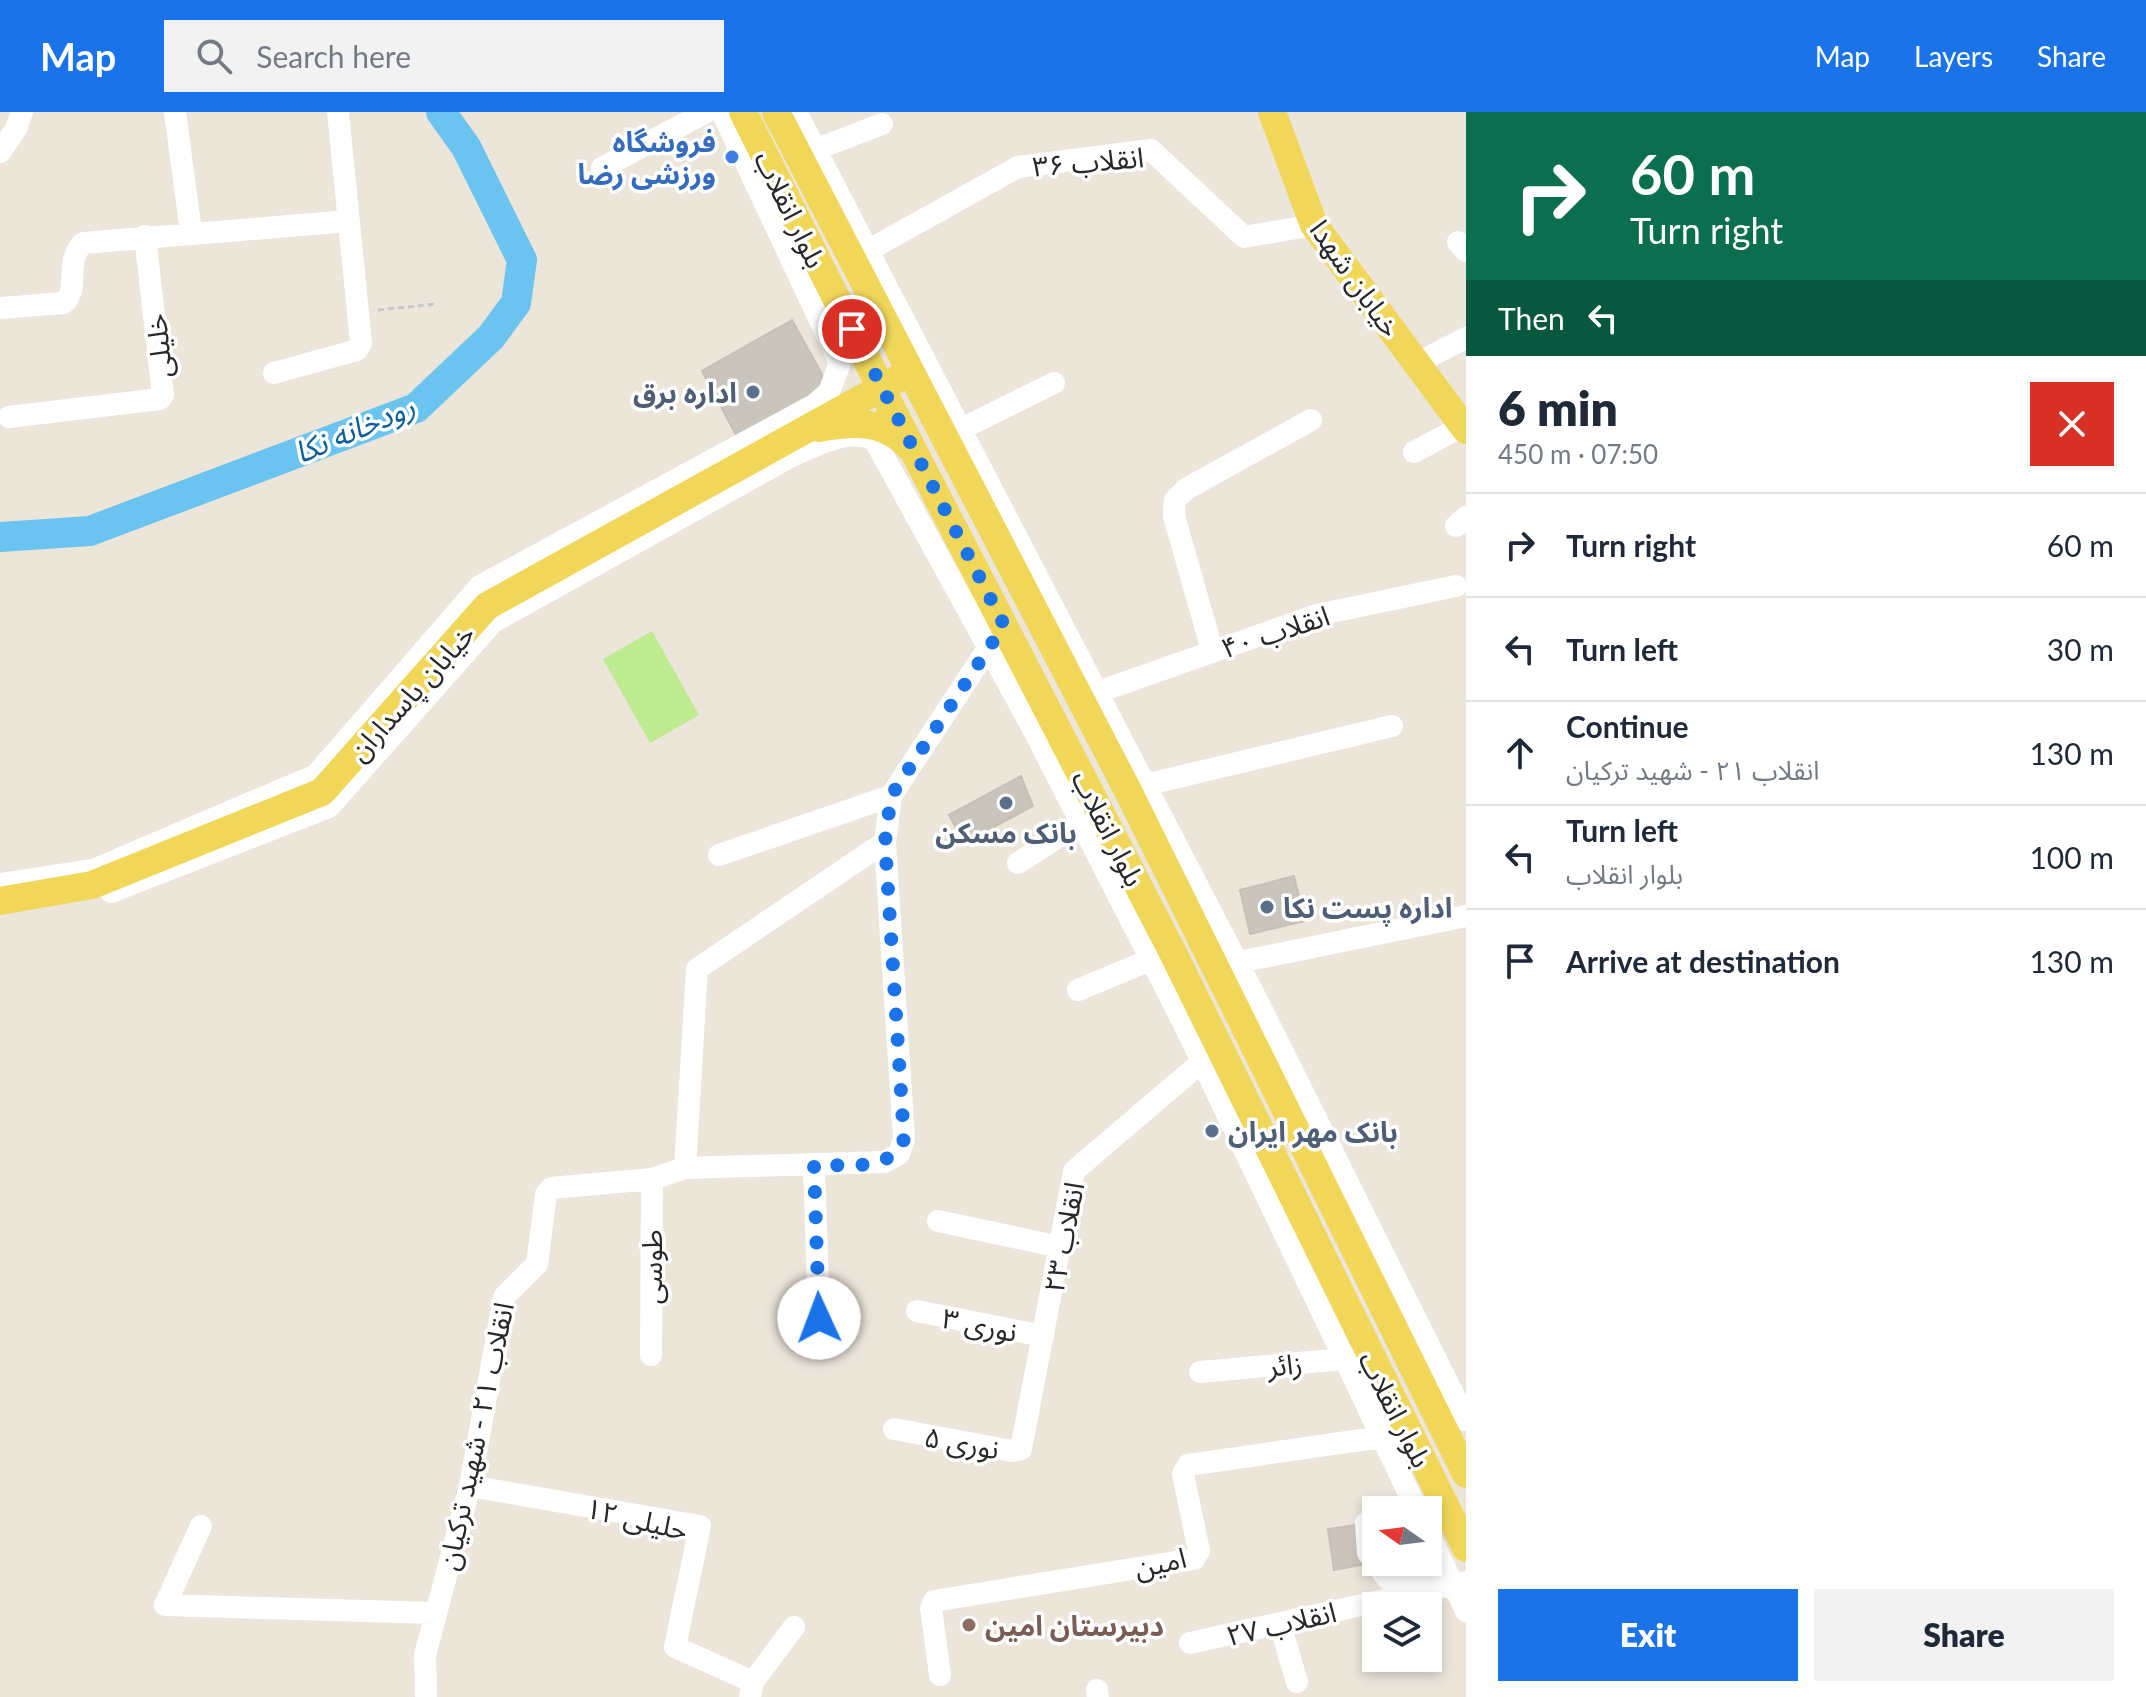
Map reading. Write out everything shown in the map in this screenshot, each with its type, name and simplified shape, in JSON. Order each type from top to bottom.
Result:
[{"type":"main road","name":"بلوار انقلاب","points":[[743,112],[915,453],[996,636],[1210,1055],[1323,1261],[1357,1357],[1395,1435],[1427,1469],[1466,1548]]},
{"type":"main road","name":"بلوار انقلاب","points":[[776,112],[807,152],[861,254],[911,371],[953,433],[1227,964],[1351,1243],[1466,1474]]},
{"type":"main road","name":"خیابان شهدا","points":[[1272,112],[1314,225],[1465,428]]},
{"type":"main road","name":"خیابان پاسداران","points":[[0,901],[92,885],[322,792],[487,606],[911,371]]},
{"type":"main road","points":[[802,431],[862,423],[892,432],[915,453]]},
{"type":"main road","points":[[1323,1261],[1342,1261],[1349,1254],[1351,1243]]},
{"type":"street","points":[[0,152],[16,129],[22,112]]},
{"type":"street","points":[[175,112],[191,232]]},
{"type":"street","points":[[274,373],[357,350],[361,335],[338,112]]},
{"type":"street","points":[[602,168],[706,112]]},
{"type":"street","points":[[0,884],[93,870],[316,775],[480,586],[566,537],[729,453],[814,405],[829,392],[840,363],[722,112]]},
{"type":"street","points":[[796,112],[807,152],[882,124]]},
{"type":"street","name":"انقلاب ۳۶","points":[[861,254],[1018,167],[1151,150],[1244,237],[1314,225]]},
{"type":"street","points":[[0,308],[64,303],[72,292],[72,260],[83,243],[349,221]]},
{"type":"street","name":"خلیلی","points":[[9,417],[160,399],[163,395],[145,236]]},
{"type":"street","points":[[861,254],[953,433],[1098,692],[1136,787],[1392,726]]},
{"type":"street","points":[[1417,363],[1466,338]]},
{"type":"street","points":[[953,433],[1054,383]]},
{"type":"street","points":[[1212,650],[1174,516],[1175,500],[1186,489],[1311,420]]},
{"type":"street","points":[[1414,452],[1465,428]]},
{"type":"street","points":[[0,913],[100,896],[329,807],[493,622],[790,457],[828,440],[854,435],[878,442],[996,636],[891,796],[885,842],[697,969],[685,1168]]},
{"type":"street","name":"انقلاب ۴۰","points":[[1098,692],[1317,615],[1456,586]]},
{"type":"street","points":[[719,855],[891,796]]},
{"type":"street","points":[[1018,863],[1090,816]]},
{"type":"street","name":"انقلاب ۲۱ - شهید ترکیان","points":[[426,1697],[425,1655],[470,1486],[504,1297],[537,1264],[546,1194],[551,1188],[652,1179],[685,1168],[884,1162],[899,1154],[904,1139],[885,842]]},
{"type":"street","points":[[1466,916],[1227,964],[1466,1420]]},
{"type":"street","points":[[1078,990],[1161,955]]},
{"type":"street","points":[[1210,1055],[1357,1357]]},
{"type":"street","name":"انقلاب ۲۳","points":[[1022,1441],[1074,1171],[1210,1055]]},
{"type":"street","points":[[814,1165],[819,1318]]},
{"type":"street","name":"طوسی","points":[[651,1355],[652,1179]]},
{"type":"street","points":[[938,1221],[1060,1247]]},
{"type":"street","name":"نوری ۳","points":[[917,1311],[1043,1336]]},
{"type":"street","name":"زائر","points":[[1200,1372],[1357,1357]]},
{"type":"street","name":"نوری ۵","points":[[894,1429],[1012,1451],[1021,1449],[1022,1441]]},
{"type":"street","points":[[1395,1435],[1411,1496]]},
{"type":"street","name":"امین","points":[[940,1675],[931,1608],[934,1601],[1194,1559],[1199,1551],[1183,1474],[1188,1465],[1395,1435]]},
{"type":"street","points":[[1414,1496],[1427,1469]]},
{"type":"street","name":"حلیلی ۱۲","points":[[470,1486],[700,1526],[675,1647],[751,1690]]},
{"type":"street","points":[[201,1526],[165,1605],[435,1613]]},
{"type":"street","points":[[1442,1555],[1458,1580],[1466,1611]]},
{"type":"street","points":[[1386,1576],[1388,1579],[1458,1580]]},
{"type":"street","name":"انقلاب ۲۷","points":[[1190,1643],[1458,1580]]},
{"type":"street","points":[[1280,1624],[1297,1682]]},
{"type":"street","points":[[751,1690],[794,1627]]},
{"type":"path","points":[[359,312],[436,304]]},
{"type":"green space","points":[[652,631],[699,715],[650,743],[603,659]]},
{"type":"building","points":[[792,320],[822,374],[822,383],[817,392],[737,437],[702,371]]},
{"type":"building","points":[[1021,776],[1033,806],[964,843],[949,815]]},
{"type":"building","points":[[1294,876],[1305,921],[1250,934],[1240,890]]},
{"type":"building","points":[[1362,1524],[1362,1565],[1334,1570],[1328,1529]]},
{"type":"waterway","name":"رودخانه نکا","points":[[0,537],[90,531],[416,408],[491,337],[516,303],[522,260],[466,147],[441,112]]},
{"type":"place","name":"فروشگاه ورزشی رضا","points":[[732,157]]},
{"type":"place","name":"اداره برق","points":[[753,392]]},
{"type":"place","name":"بانک مسکن","points":[[1006,803]]},
{"type":"place","name":"اداره پست نکا","points":[[1267,907]]},
{"type":"place","name":"بانک مهر ایران","points":[[1212,1131]]},
{"type":"place","name":"دبیرستان امین","points":[[969,1625]]},
{"type":"route","points":[[819,1318],[814,1165],[884,1162],[899,1154],[904,1139],[885,842],[891,796],[1004,625],[852,329]]}]
